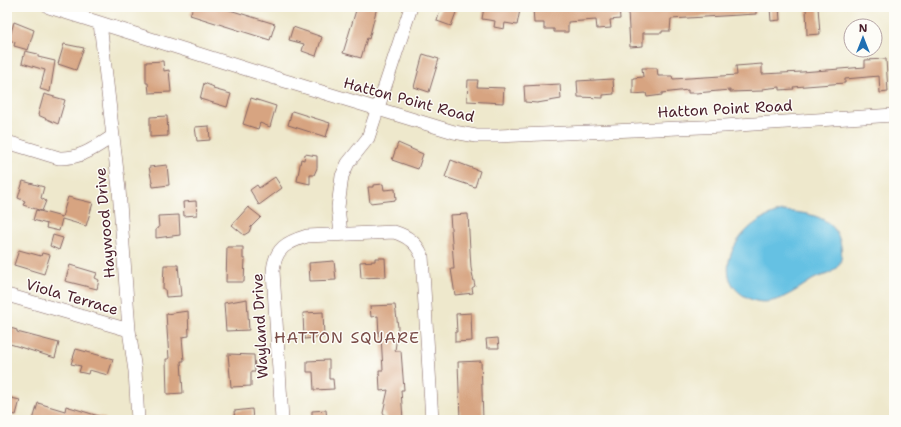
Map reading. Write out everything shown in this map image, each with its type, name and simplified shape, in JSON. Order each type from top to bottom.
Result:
[{"type":"street","name":"Hatton Point Road","points":[[49,7],[454,132],[476,136],[724,126],[894,115]]},
{"type":"street","points":[[341,234],[338,207],[342,176],[348,163],[368,138],[379,109],[411,7]]},
{"type":"street","name":"Haywood Drive","points":[[100,23],[119,189],[129,330],[135,371],[138,420]]},
{"type":"street","points":[[7,142],[59,158],[67,158],[87,153],[113,136]]},
{"type":"street","name":"Wayland Drive","points":[[282,420],[272,271],[277,252],[283,246],[296,239],[307,236],[394,232],[407,237],[419,249],[422,256],[432,420]]},
{"type":"street","name":"Viola Terrace","points":[[7,295],[129,330]]},
{"type":"water","points":[[782,211],[810,215],[827,222],[838,236],[841,248],[840,262],[832,272],[812,280],[782,298],[765,302],[748,298],[738,292],[732,284],[728,266],[730,256],[740,238],[751,226],[763,218]]},
{"type":"building","points":[[193,7],[220,7],[275,24],[270,40],[190,15]]},
{"type":"building","points":[[357,7],[377,7],[369,39],[367,38],[361,58],[343,53]]},
{"type":"building","points":[[441,7],[458,7],[451,26],[437,21]]},
{"type":"building","points":[[484,7],[503,7],[520,10],[517,25],[505,23],[504,29],[494,27],[495,21],[482,19]]},
{"type":"building","points":[[619,7],[620,19],[610,20],[611,28],[597,29],[596,20],[568,22],[568,32],[554,32],[554,29],[544,29],[544,23],[534,23],[533,8]]},
{"type":"building","points":[[681,7],[756,7],[756,14],[671,19],[670,31],[662,31],[662,33],[643,33],[643,46],[630,47],[628,11]]},
{"type":"building","points":[[770,7],[779,7],[780,20],[771,21]]},
{"type":"building","points":[[806,7],[818,7],[820,34],[807,35]]},
{"type":"building","points":[[14,22],[34,30],[28,50],[14,46],[15,42],[9,40]]},
{"type":"building","points":[[293,27],[322,37],[316,56],[302,51],[304,44],[289,40]]},
{"type":"building","points":[[64,44],[84,48],[76,70],[58,64]]},
{"type":"building","points":[[25,51],[38,54],[38,57],[55,61],[50,92],[40,89],[45,70],[22,63]]},
{"type":"building","points":[[423,54],[439,59],[429,92],[414,87]]},
{"type":"building","points":[[886,59],[888,92],[880,93],[879,76],[845,79],[845,83],[793,87],[794,89],[780,90],[780,87],[762,89],[762,91],[730,92],[730,90],[696,93],[688,93],[688,90],[662,93],[662,95],[647,97],[646,93],[633,94],[633,78],[643,77],[642,68],[657,68],[658,76],[672,76],[673,79],[737,75],[736,66],[762,64],[762,74],[865,67],[865,60]]},
{"type":"building","points":[[163,61],[164,71],[169,70],[171,92],[149,93],[148,83],[146,83],[146,62]]},
{"type":"building","points":[[613,79],[614,94],[603,95],[603,98],[578,97],[577,81]]},
{"type":"building","points":[[468,80],[478,80],[477,87],[504,88],[503,103],[467,101]]},
{"type":"building","points":[[204,83],[214,87],[213,89],[231,94],[227,107],[200,99]]},
{"type":"building","points":[[560,84],[561,99],[537,103],[525,102],[524,86]]},
{"type":"building","points":[[44,94],[65,100],[58,124],[38,115]]},
{"type":"building","points":[[251,98],[276,106],[270,127],[260,123],[258,129],[243,124]]},
{"type":"building","points":[[292,111],[330,123],[326,137],[288,125]]},
{"type":"building","points":[[167,116],[168,136],[150,137],[150,117]]},
{"type":"building","points":[[209,126],[210,140],[197,141],[195,127]]},
{"type":"building","points":[[398,143],[423,154],[418,169],[392,160]]},
{"type":"building","points":[[305,154],[317,156],[317,168],[314,175],[310,175],[310,184],[297,181],[301,159],[304,160]]},
{"type":"building","points":[[451,160],[480,171],[475,187],[445,177]]},
{"type":"building","points":[[167,165],[169,185],[153,187],[149,167]]},
{"type":"building","points":[[275,177],[282,188],[259,205],[250,190],[257,185],[259,188]]},
{"type":"building","points":[[23,181],[44,187],[41,198],[46,201],[42,211],[23,205],[25,201],[18,198]]},
{"type":"building","points":[[383,184],[384,190],[395,189],[396,200],[370,203],[368,187]]},
{"type":"building","points":[[68,197],[93,203],[86,226],[62,219],[59,231],[46,228],[47,224],[33,220],[36,210],[62,217]]},
{"type":"building","points":[[196,201],[197,215],[184,216],[183,202]]},
{"type":"building","points":[[248,207],[261,217],[251,227],[249,232],[244,235],[232,225]]},
{"type":"building","points":[[468,214],[471,268],[475,286],[472,288],[473,293],[455,295],[451,269],[454,269],[450,215]]},
{"type":"building","points":[[179,215],[180,235],[156,238],[156,229],[159,228],[158,216]]},
{"type":"building","points":[[53,235],[63,238],[59,250],[50,246]]},
{"type":"building","points":[[227,247],[243,247],[243,259],[245,259],[244,282],[226,282]]},
{"type":"building","points":[[19,250],[41,256],[42,253],[50,255],[44,274],[14,265]]},
{"type":"building","points":[[375,258],[385,258],[386,277],[361,278],[360,262],[375,261]]},
{"type":"building","points":[[334,261],[336,280],[310,281],[309,263]]},
{"type":"building","points":[[70,265],[97,273],[95,278],[99,280],[97,289],[65,281]]},
{"type":"building","points":[[164,265],[178,265],[181,296],[166,297],[165,289],[163,289]]},
{"type":"building","points":[[247,299],[249,330],[226,331],[224,303]]},
{"type":"building","points":[[395,305],[398,327],[395,351],[401,351],[404,390],[401,390],[403,420],[387,420],[383,412],[388,390],[380,391],[379,370],[383,370],[381,336],[379,336],[378,316],[371,317],[370,306]]},
{"type":"building","points":[[188,311],[189,336],[182,337],[184,361],[181,361],[183,393],[167,394],[166,359],[169,359],[166,314]]},
{"type":"building","points":[[323,312],[324,337],[304,339],[303,313]]},
{"type":"building","points":[[471,313],[472,341],[455,342],[455,332],[457,332],[456,314]]},
{"type":"building","points":[[7,327],[17,330],[17,332],[59,343],[55,358],[7,343]]},
{"type":"building","points":[[498,338],[499,348],[487,348],[486,339]]},
{"type":"building","points":[[76,349],[113,359],[108,375],[89,370],[88,374],[79,372],[81,366],[71,364]]},
{"type":"building","points":[[228,354],[254,355],[255,372],[251,372],[251,386],[231,387]]},
{"type":"building","points":[[329,360],[329,379],[333,379],[334,389],[314,390],[313,372],[307,372],[307,361]]},
{"type":"building","points":[[481,361],[483,420],[460,420],[458,362]]},
{"type":"building","points":[[7,397],[20,400],[16,415],[7,413]]},
{"type":"building","points":[[38,403],[65,411],[66,406],[105,418],[105,420],[33,420]]},
{"type":"building","points":[[252,409],[253,420],[235,420],[234,411]]},
{"type":"building","points":[[326,410],[327,420],[312,420],[312,411]]},
{"type":"district","name":"HATTON SQUARE","points":[[347,337]]}]
